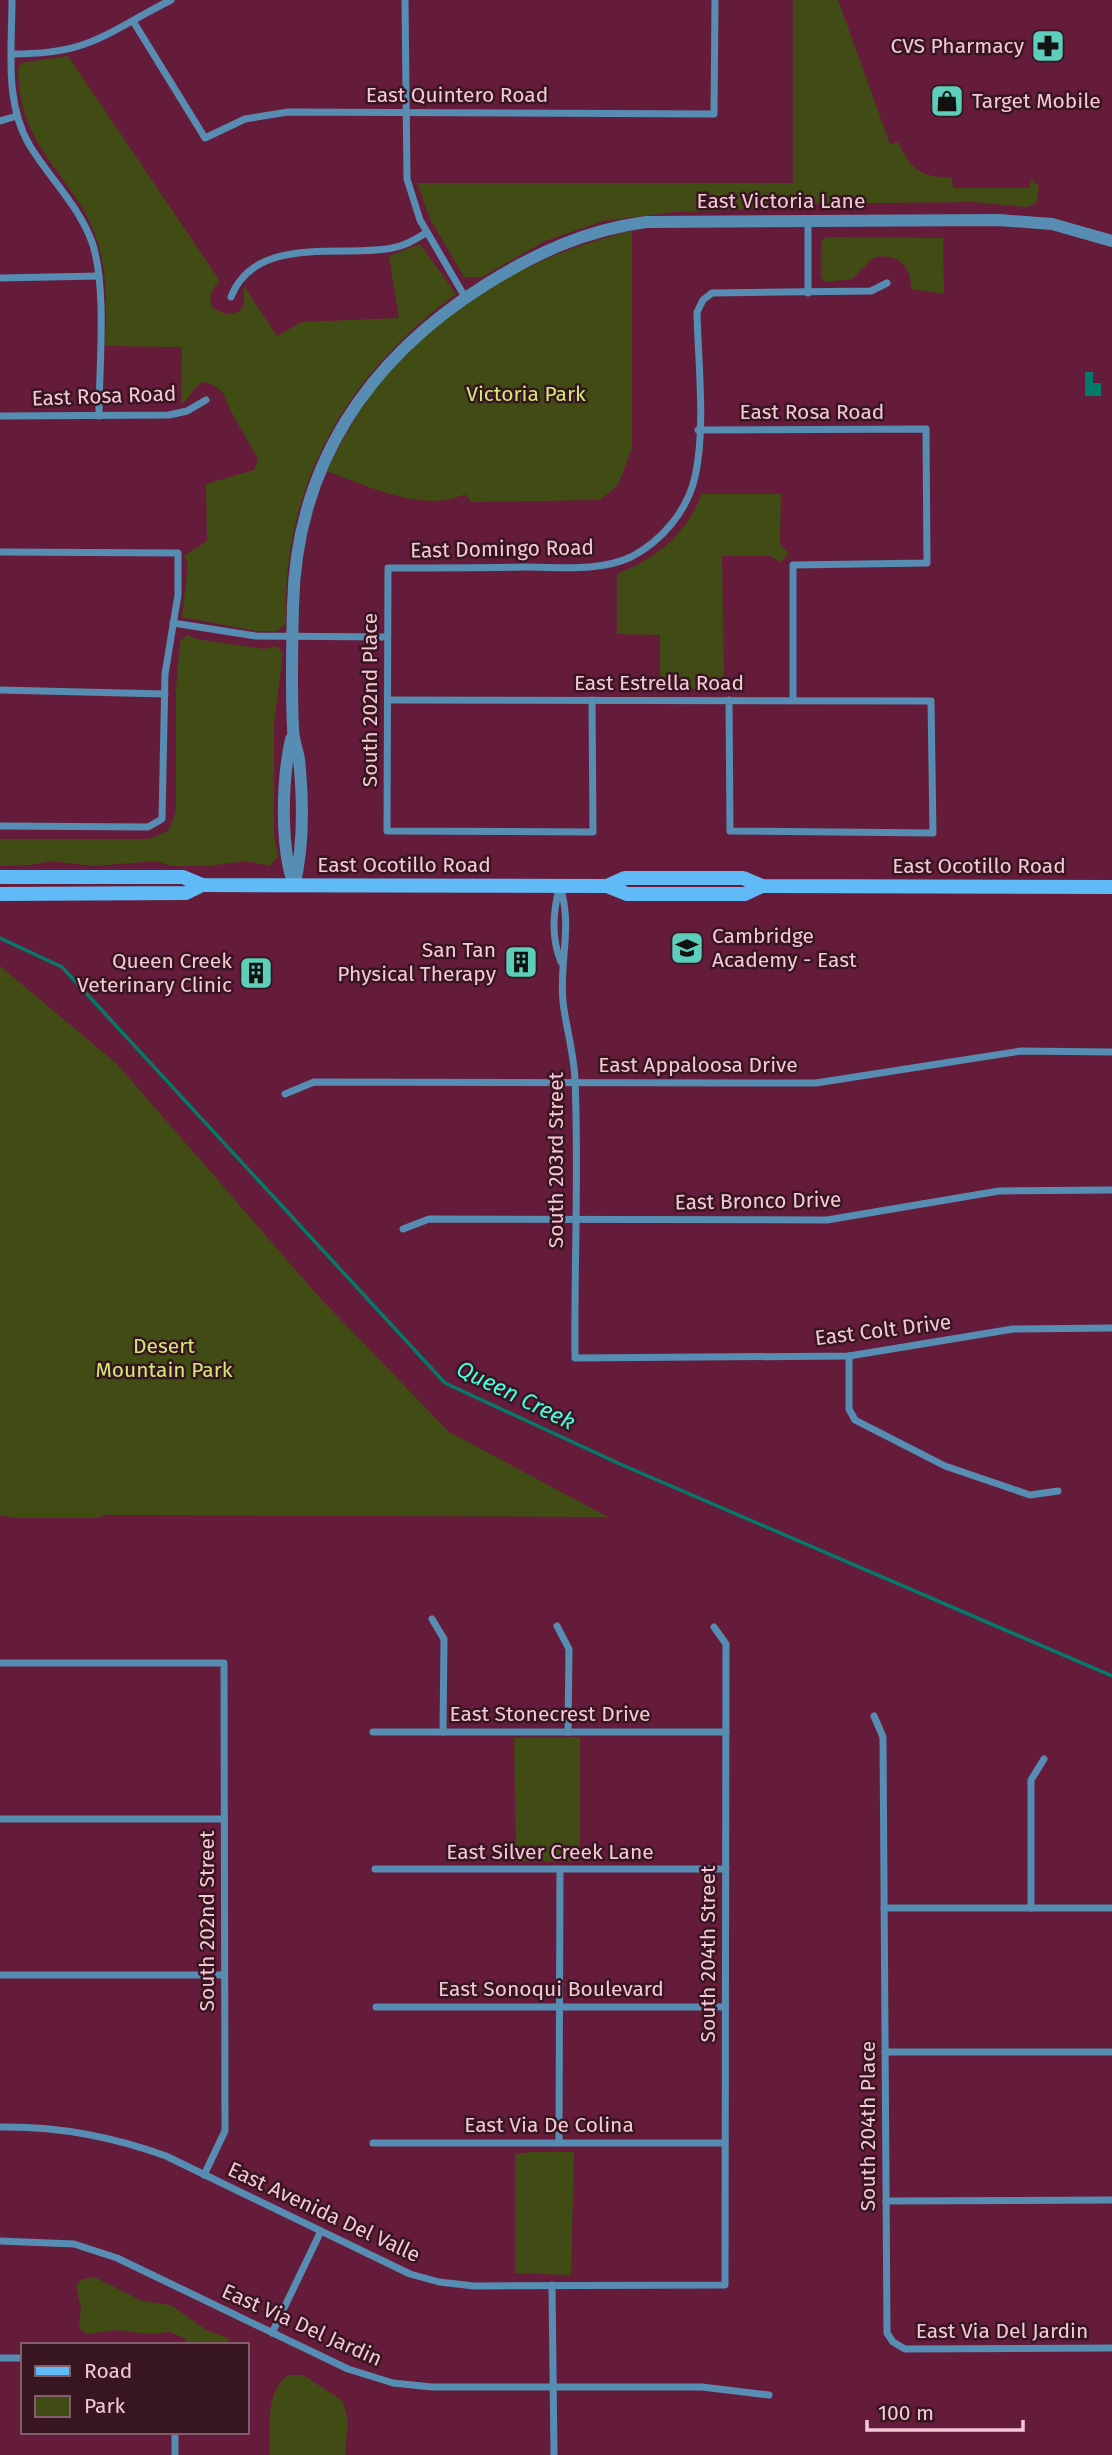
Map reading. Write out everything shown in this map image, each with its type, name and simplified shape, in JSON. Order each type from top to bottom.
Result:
[{"type":"main road","name":"East Ocotillo Road","points":[[0,877],[183,877],[202,885],[607,886],[627,894],[745,894],[762,886],[1112,887]]},
{"type":"main road","name":"East Ocotillo Road","points":[[0,894],[186,893],[202,885]]},
{"type":"street","points":[[12,0],[12,54],[17,116],[30,146],[85,225],[99,276],[99,416]]},
{"type":"street","points":[[12,54],[76,49],[101,40],[172,0]]},
{"type":"street","points":[[405,0],[407,178],[414,206],[426,233],[465,297]]},
{"type":"street","name":"East Quintero Road","points":[[133,21],[205,138],[233,123],[272,113],[714,114],[715,0]]},
{"type":"street","points":[[0,121],[17,116]]},
{"type":"street","name":"East Victoria Lane","points":[[294,886],[286,863],[286,777],[293,732],[293,637],[299,541],[320,468],[349,414],[386,365],[412,339],[465,297],[536,254],[604,229],[670,220],[1028,221],[1080,229],[1112,240]]},
{"type":"street","points":[[808,220],[808,293]]},
{"type":"street","points":[[231,297],[236,284],[252,271],[284,256],[310,251],[394,248],[426,233]]},
{"type":"street","points":[[0,278],[99,276]]},
{"type":"street","points":[[698,430],[697,312],[702,300],[712,293],[871,291],[887,283]]},
{"type":"street","name":"East Rosa Road","points":[[0,416],[169,415],[187,411],[206,400]]},
{"type":"street","name":"East Rosa Road","points":[[698,430],[926,429],[928,564],[793,565],[793,700]]},
{"type":"street","name":"East Domingo Road","points":[[387,568],[585,566],[629,557],[655,542],[676,519],[688,498],[695,476],[698,430]]},
{"type":"street","points":[[0,552],[178,553],[165,694],[164,810],[160,821],[148,827],[0,826]]},
{"type":"street","name":"South 202nd Place","points":[[387,568],[387,831],[593,832],[592,700]]},
{"type":"street","points":[[173,623],[256,636],[387,637]]},
{"type":"street","points":[[0,690],[165,694]]},
{"type":"street","name":"East Estrella Road","points":[[387,700],[729,700],[793,700],[931,701],[933,833],[730,831],[729,700]]},
{"type":"street","name":"South 203rd Street","points":[[560,886],[554,910],[554,944],[562,962]]},
{"type":"street","name":"South 203rd Street","points":[[560,886],[567,910],[567,944],[562,962],[563,1003],[575,1082],[575,1358]]},
{"type":"street","name":"East Appaloosa Drive","points":[[285,1094],[314,1082],[816,1083],[1021,1051],[1112,1052]]},
{"type":"street","name":"East Bronco Drive","points":[[403,1229],[429,1219],[827,1220],[999,1191],[1112,1189]]},
{"type":"street","name":"East Colt Drive","points":[[575,1358],[849,1356],[1013,1329],[1112,1328]]},
{"type":"street","points":[[849,1356],[849,1409],[855,1420],[945,1466],[1030,1495],[1058,1491]]},
{"type":"street","points":[[432,1619],[444,1639],[443,1732]]},
{"type":"street","points":[[557,1626],[569,1649],[568,1732]]},
{"type":"street","name":"South 204th Street","points":[[714,1627],[726,1644],[725,2285]]},
{"type":"street","name":"South 202nd Street","points":[[0,1663],[224,1663],[225,2131],[204,2175]]},
{"type":"street","name":"South 204th Place","points":[[874,1716],[883,1737],[887,2333],[893,2342]]},
{"type":"street","name":"East Stonecrest Drive","points":[[373,1732],[726,1732]]},
{"type":"street","points":[[1031,1908],[1031,1780],[1044,1759]]},
{"type":"street","points":[[0,1819],[224,1819]]},
{"type":"street","name":"East Silver Creek Lane","points":[[374,1869],[726,1869]]},
{"type":"street","points":[[559,2143],[560,1869]]},
{"type":"street","points":[[884,1908],[1112,1908]]},
{"type":"street","points":[[0,1975],[224,1975]]},
{"type":"street","name":"East Sonoqui Boulevard","points":[[376,2007],[725,2007]]},
{"type":"street","points":[[885,2052],[1112,2052]]},
{"type":"street","name":"East Avenida Del Valle","points":[[0,2127],[74,2130],[126,2141],[204,2175],[410,2274],[439,2282],[725,2285]]},
{"type":"street","name":"East Via De Colina","points":[[373,2143],[725,2143]]},
{"type":"street","points":[[886,2202],[1112,2200]]},
{"type":"street","points":[[272,2333],[321,2231]]},
{"type":"street","name":"East Via Del Jardin","points":[[0,2241],[74,2244],[117,2258],[348,2370],[393,2383],[432,2387],[702,2387],[769,2395]]},
{"type":"street","points":[[552,2285],[554,2455]]},
{"type":"street","name":"East Via Del Jardin","points":[[893,2342],[905,2349],[1112,2348]]},
{"type":"street","points":[[0,2358],[21,2358]]},
{"type":"street","points":[[175,2434],[175,2455]]},
{"type":"green space","points":[[793,0],[838,0],[890,144],[898,142],[913,166],[925,174],[952,178],[953,188],[1029,188],[1032,179],[1039,187],[1037,202],[1027,207],[974,202],[793,204],[793,208],[674,212],[603,221],[545,241],[482,277],[464,277],[430,219],[417,183],[793,183]]},
{"type":"green space","points":[[68,56],[220,281],[211,296],[212,307],[229,314],[240,311],[244,304],[244,286],[277,336],[302,322],[399,318],[389,256],[420,244],[456,294],[417,325],[383,360],[353,397],[328,437],[309,480],[295,525],[287,573],[286,624],[277,631],[256,631],[182,617],[188,564],[184,556],[207,541],[206,484],[254,470],[258,459],[224,394],[215,386],[203,382],[181,405],[182,347],[105,346],[105,286],[100,250],[82,207],[32,131],[23,108],[19,80],[18,70],[21,63]]},
{"type":"green space","name":"Victoria Park","points":[[632,231],[632,448],[618,485],[600,500],[471,502],[465,494],[431,501],[376,490],[326,471],[385,374],[434,325],[514,274],[572,249]]},
{"type":"green space","points":[[826,237],[943,238],[944,294],[911,289],[909,273],[905,267],[901,262],[889,257],[873,258],[852,279],[825,282],[821,277],[821,242]]},
{"type":"green space","points":[[702,494],[781,494],[780,544],[789,554],[780,562],[771,556],[722,556],[724,689],[660,689],[660,635],[617,634],[617,574],[645,561],[668,543],[687,522]]},
{"type":"green space","points":[[188,635],[196,639],[265,649],[276,646],[283,653],[274,724],[274,835],[278,857],[269,866],[247,861],[208,866],[172,866],[155,861],[94,866],[51,861],[0,866],[0,839],[149,839],[168,831],[176,812],[176,690],[180,641]]},
{"type":"green space","name":"Desert Mountain Park","points":[[0,966],[117,1064],[319,1297],[449,1432],[608,1517],[105,1515],[96,1518],[19,1518],[0,1515]]},
{"type":"green space","points":[[580,1737],[580,1862],[516,1861],[514,1738]]},
{"type":"green space","points":[[574,2152],[571,2275],[515,2273],[515,2154]]},
{"type":"green space","points":[[94,2277],[142,2301],[171,2305],[206,2330],[230,2339],[227,2343],[188,2343],[184,2338],[170,2332],[150,2334],[117,2330],[87,2334],[79,2328],[81,2308],[76,2286],[81,2280]]},
{"type":"green space","points":[[289,2375],[303,2375],[343,2401],[348,2421],[345,2455],[270,2455],[270,2410],[276,2389]]},
{"type":"shaded area","points":[[1085,372],[1093,372],[1093,383],[1101,383],[1101,396],[1085,396]]},
{"type":"waterway","name":"Queen Creek","points":[[0,938],[62,967],[445,1383],[620,1464],[1112,1676]]},
{"type":"place","name":"CVS Pharmacy","points":[[1048,46]]},
{"type":"place","name":"Target Mobile","points":[[947,101]]},
{"type":"place","name":"Cambridge Academy - East","points":[[687,948]]},
{"type":"place","name":"San Tan Physical Therapy","points":[[521,962]]},
{"type":"place","name":"Queen Creek Veterinary Clinic","points":[[256,973]]}]
